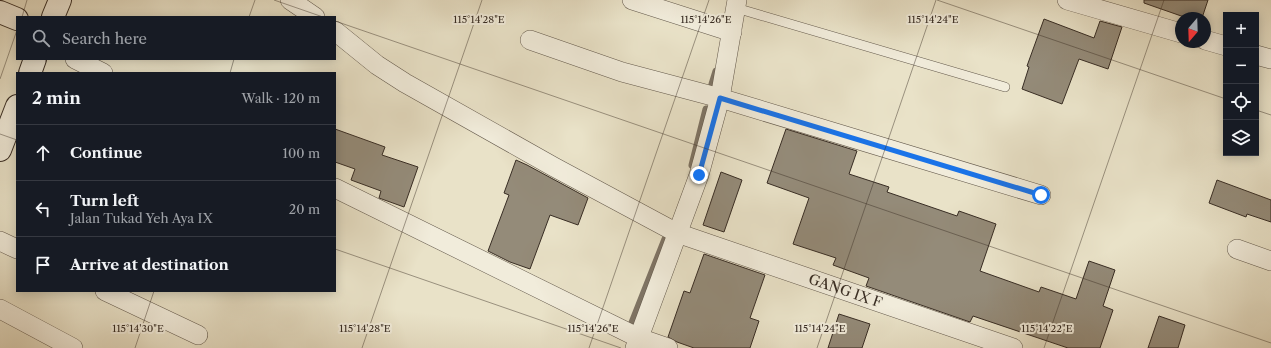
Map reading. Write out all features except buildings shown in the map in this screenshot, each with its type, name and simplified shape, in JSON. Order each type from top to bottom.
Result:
[{"type":"street","points":[[53,16],[60,0]]},
{"type":"street","points":[[290,0],[313,16]]},
{"type":"street","points":[[632,0],[732,32]]},
{"type":"street","points":[[1067,0],[1175,31]]},
{"type":"street","points":[[637,343],[699,175],[720,98],[737,4]]},
{"type":"street","points":[[0,12],[16,19]]},
{"type":"street","name":"GANG IX F","points":[[336,32],[377,65],[406,83],[554,167],[677,233],[1013,348]]},
{"type":"street","points":[[530,40],[622,72],[720,98],[1041,195]]},
{"type":"street","points":[[1211,42],[1223,45]]},
{"type":"street","points":[[1259,56],[1271,59]]},
{"type":"street","points":[[30,72],[36,60]]},
{"type":"street","points":[[76,60],[101,72]]},
{"type":"street","points":[[0,150],[16,109]]},
{"type":"street","points":[[336,189],[637,343],[668,348]]},
{"type":"street","points":[[0,241],[16,249]]},
{"type":"street","points":[[1237,249],[1271,261]]},
{"type":"street","points":[[107,292],[198,335]]},
{"type":"street","points":[[0,309],[74,348]]},
{"type":"lane","points":[[737,4],[1005,87]]},
{"type":"waterway","points":[[712,84],[716,71]]},
{"type":"waterway","points":[[692,165],[706,109]]},
{"type":"waterway","points":[[631,325],[665,239]]},
{"type":"route","points":[[699,175],[720,98],[1041,195]]}]
